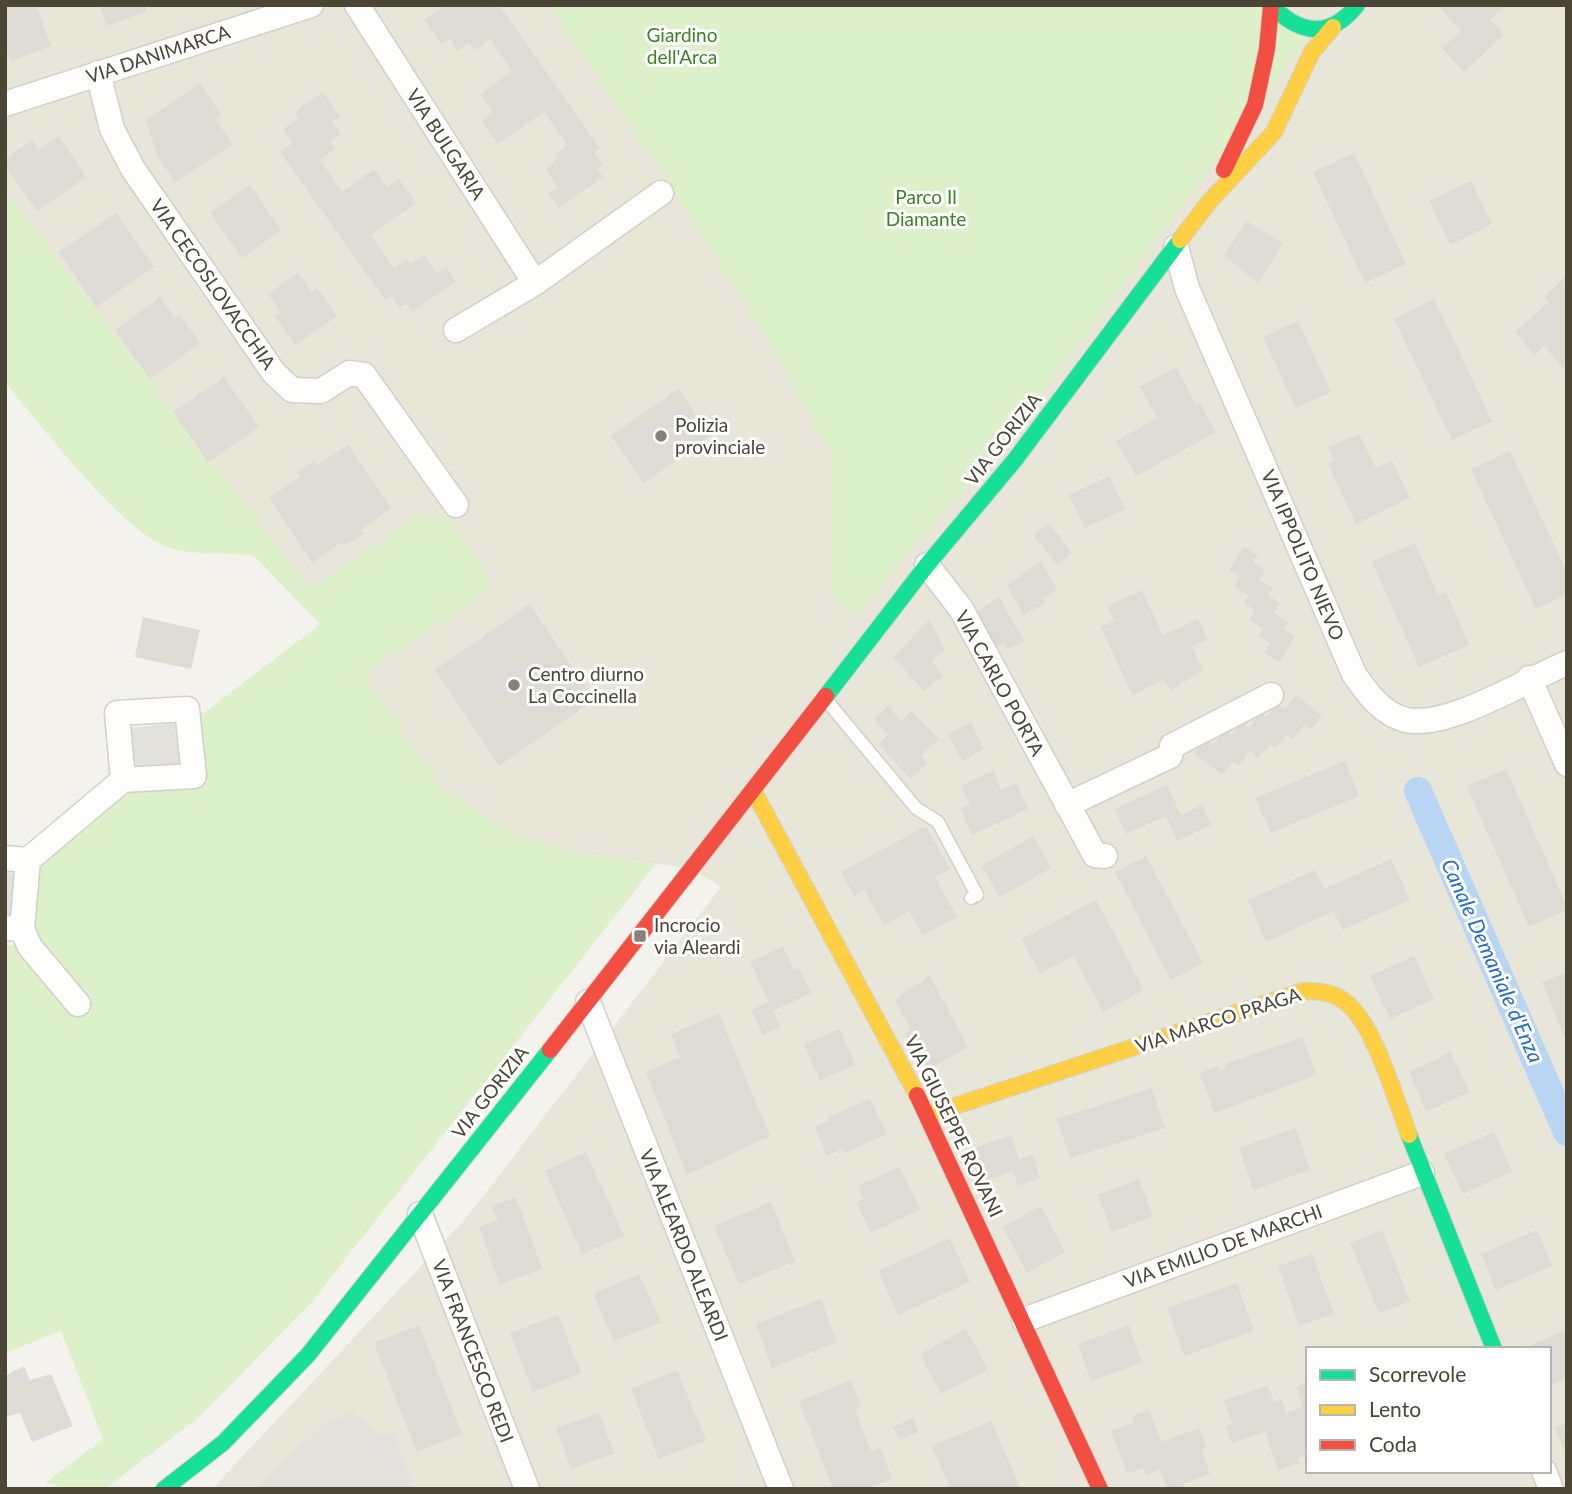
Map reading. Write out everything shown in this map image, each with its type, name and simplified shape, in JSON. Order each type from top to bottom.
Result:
[{"type":"main road","name":"VIA GORIZIA","points":[[1209,202],[1255,105],[1268,49],[1271,5]]},
{"type":"main road","points":[[1271,5],[1282,18],[1294,26],[1310,30],[1333,27]]},
{"type":"main road","name":"VIA GORIZIA","points":[[164,1489],[192,1471],[257,1412],[308,1355],[588,1002],[926,565],[1014,461],[1209,202],[1274,132],[1296,91],[1312,52],[1333,27],[1352,14],[1357,5]]},
{"type":"main road","name":"VIA GIUSEPPE ROVANI","points":[[753,790],[928,1115],[1100,1489]]},
{"type":"main road","name":"VIA MARCO PRAGA","points":[[928,1115],[1303,990],[1322,990],[1340,996],[1355,1007],[1365,1023],[1422,1173],[1493,1347]]},
{"type":"street","name":"VIA DANIMARCA","points":[[5,104],[311,5]]},
{"type":"street","name":"VIA BULGARIA","points":[[358,5],[536,283]]},
{"type":"street","name":"VIA CECOSLOVACCHIA","points":[[98,74],[112,129],[133,169],[274,373],[292,390],[321,391],[349,373],[364,375],[456,505]]},
{"type":"street","points":[[456,330],[536,283],[661,193]]},
{"type":"street","name":"VIA IPPOLITO NIEVO","points":[[1175,247],[1187,288],[1354,674],[1364,688],[1387,711],[1404,720],[1432,721],[1457,714],[1529,678],[1567,663]]},
{"type":"street","name":"VIA CARLO PORTA","points":[[926,565],[961,609],[1095,855],[1105,856]]},
{"type":"street","points":[[1529,678],[1567,764]]},
{"type":"street","points":[[1067,805],[1170,756],[1172,746],[1271,695]]},
{"type":"street","points":[[78,1004],[14,929],[17,859],[124,780]]},
{"type":"street","name":"VIA ALEARDO ALEARDI","points":[[588,1002],[781,1489]]},
{"type":"street","name":"VIA EMILIO DE MARCHI","points":[[1024,1320],[1422,1173]]},
{"type":"street","name":"VIA FRANCESCO REDI","points":[[420,1214],[527,1489]]},
{"type":"lane","points":[[824,698],[916,808],[938,822],[977,895],[971,898]]},
{"type":"shaded area","points":[[5,5],[1567,5],[1567,1098],[1555,1103],[1567,1132],[1567,1489],[212,1489],[467,1217],[721,887],[693,869],[572,852],[516,835],[442,789],[310,590],[5,190]]},
{"type":"shaded area","points":[[176,723],[180,764],[134,768],[130,728]]},
{"type":"shaded area","points":[[5,871],[15,872],[12,915],[5,914]]},
{"type":"shaded area","points":[[353,1412],[380,1436],[394,1432],[414,1489],[253,1489],[325,1424]]},
{"type":"green space","name":"Parco Il Diamante","points":[[548,5],[1289,5],[1307,40],[1009,437],[853,617],[832,594],[832,457],[775,351],[654,159]]},
{"type":"green space","points":[[5,190],[310,589],[424,512],[432,521],[445,513],[490,579],[487,593],[365,673],[442,789],[516,835],[572,852],[656,864],[310,1304],[199,1417],[105,1489],[68,1489],[45,1483],[103,1439],[61,1331],[5,1353],[5,945],[30,947],[28,860],[123,780],[193,776],[187,709],[204,713],[320,624],[253,555],[173,549],[154,541],[133,525],[88,481],[5,381]]},
{"type":"green space","points":[[1567,1098],[1567,1132],[1555,1103]]},
{"type":"building","points":[[5,5],[36,5],[51,46],[11,61],[5,49]]},
{"type":"building","points":[[100,5],[145,5],[147,11],[107,26]]},
{"type":"building","points":[[445,5],[481,5],[483,8],[499,5],[600,148],[594,152],[603,164],[597,168],[603,177],[559,208],[549,193],[558,187],[545,169],[558,159],[555,154],[567,145],[544,112],[498,144],[481,121],[493,112],[480,94],[512,71],[490,39],[474,50],[469,43],[458,51],[450,39],[441,44],[424,20]]},
{"type":"building","points":[[1437,5],[1505,5],[1490,19],[1504,35],[1464,72],[1442,48],[1461,31]]},
{"type":"building","points":[[200,83],[221,115],[215,119],[233,144],[175,182],[158,157],[146,120]]},
{"type":"building","points":[[323,92],[340,116],[332,122],[341,134],[330,141],[335,149],[320,160],[342,192],[374,169],[387,187],[399,179],[416,203],[371,235],[394,268],[407,259],[410,264],[424,255],[437,273],[446,267],[456,281],[412,312],[406,303],[400,308],[392,296],[385,300],[280,152],[293,143],[283,129],[299,118],[294,112]]},
{"type":"building","points":[[59,136],[86,177],[37,211],[5,166],[5,159],[32,140],[39,150]]},
{"type":"building","points":[[1354,153],[1406,264],[1365,283],[1313,172]]},
{"type":"building","points":[[1471,181],[1492,224],[1451,245],[1429,201]]},
{"type":"building","points":[[250,185],[281,230],[242,258],[210,213]]},
{"type":"building","points":[[116,213],[154,267],[96,307],[59,252]]},
{"type":"building","points":[[1247,221],[1283,244],[1258,283],[1224,255]]},
{"type":"building","points":[[298,273],[312,292],[317,288],[337,316],[295,345],[275,316],[281,312],[268,294]]},
{"type":"building","points":[[1567,275],[1567,372],[1544,346],[1534,355],[1515,332],[1549,302],[1544,297]]},
{"type":"building","points":[[160,297],[175,318],[180,315],[200,343],[150,379],[115,330]]},
{"type":"building","points":[[1434,299],[1492,421],[1452,440],[1394,319]]},
{"type":"building","points":[[1298,321],[1331,392],[1296,408],[1263,337]]},
{"type":"building","points":[[1176,367],[1196,405],[1200,403],[1216,432],[1136,476],[1116,441],[1157,418],[1140,387]]},
{"type":"building","points":[[224,377],[259,427],[208,462],[173,412]]},
{"type":"building","name":"Polizia provinciale","points":[[678,389],[711,435],[644,483],[611,436]]},
{"type":"building","points":[[1359,434],[1376,468],[1392,461],[1410,498],[1356,524],[1328,464],[1334,461],[1328,447]]},
{"type":"building","points":[[348,445],[391,508],[361,530],[363,533],[355,540],[344,545],[342,542],[312,563],[269,498],[300,477],[297,473],[304,467],[314,461],[317,465]]},
{"type":"building","points":[[1510,451],[1567,572],[1567,594],[1536,609],[1471,469]]},
{"type":"building","points":[[1109,476],[1125,509],[1085,528],[1069,495]]},
{"type":"building","points":[[1049,523],[1072,553],[1057,565],[1034,535]]},
{"type":"building","points":[[1415,543],[1438,595],[1446,592],[1469,645],[1419,667],[1372,562]]},
{"type":"building","points":[[1244,547],[1258,555],[1253,562],[1265,570],[1259,580],[1273,588],[1268,595],[1280,603],[1274,613],[1288,622],[1283,629],[1295,636],[1279,662],[1264,653],[1270,643],[1259,636],[1264,629],[1249,620],[1255,610],[1244,603],[1249,596],[1234,586],[1240,577],[1229,570]]},
{"type":"building","points":[[1041,561],[1057,590],[1043,598],[1046,603],[1023,615],[1007,585]]},
{"type":"building","points":[[1142,590],[1163,635],[1198,619],[1208,639],[1192,647],[1203,670],[1172,690],[1163,680],[1132,695],[1101,627],[1114,621],[1108,606]]},
{"type":"building","points":[[999,597],[1024,641],[1008,649],[1004,643],[990,651],[971,616]]},
{"type":"building","name":"Centro diurno La Coccinella","points":[[530,604],[594,700],[499,766],[435,670]]},
{"type":"building","points":[[143,617],[200,630],[191,669],[135,657]]},
{"type":"building","points":[[929,620],[945,650],[932,661],[943,676],[924,691],[893,657]]},
{"type":"building","points":[[1296,695],[1322,716],[1310,730],[1304,725],[1293,739],[1287,734],[1275,748],[1270,744],[1258,758],[1250,751],[1239,765],[1233,761],[1222,775],[1194,753],[1206,739],[1213,745],[1225,730],[1231,736],[1242,722],[1249,728],[1261,713],[1266,717],[1277,704],[1284,709]]},
{"type":"building","points":[[888,706],[901,721],[912,711],[939,739],[921,755],[928,763],[911,779],[878,744],[888,735],[874,719]]},
{"type":"building","points":[[971,722],[984,749],[962,761],[948,734]]},
{"type":"building","points":[[1345,761],[1359,796],[1271,833],[1255,798]]},
{"type":"building","points":[[1506,769],[1567,906],[1567,910],[1529,927],[1467,786]]},
{"type":"building","points":[[993,771],[1001,790],[1016,783],[1028,809],[972,835],[960,809],[970,804],[961,786]]},
{"type":"building","points":[[1167,785],[1181,815],[1202,805],[1211,825],[1177,841],[1166,816],[1126,834],[1115,809]]},
{"type":"building","points":[[926,826],[950,869],[935,877],[957,917],[923,935],[909,911],[884,925],[864,890],[854,896],[841,872]]},
{"type":"building","points":[[1033,836],[1051,868],[1000,897],[981,866]]},
{"type":"building","points":[[1146,856],[1203,963],[1171,980],[1115,872]]},
{"type":"building","points":[[1391,859],[1410,900],[1342,930],[1334,911],[1266,942],[1248,900],[1315,870],[1324,889]]},
{"type":"building","points":[[1096,900],[1144,990],[1103,1012],[1074,956],[1040,973],[1022,939]]},
{"type":"building","points":[[783,946],[794,970],[799,968],[811,993],[773,1011],[780,1027],[763,1035],[751,1010],[769,1002],[750,962]]},
{"type":"building","points":[[1414,956],[1434,999],[1390,1019],[1370,976]]},
{"type":"building","points":[[1567,972],[1567,1043],[1542,982]]},
{"type":"building","points":[[930,976],[968,1047],[926,1071],[905,1033],[911,1030],[894,999]]},
{"type":"building","points":[[719,1014],[770,1136],[687,1175],[646,1072],[680,1057],[671,1034]]},
{"type":"building","points":[[840,1029],[855,1065],[820,1080],[804,1044]]},
{"type":"building","points":[[1303,1037],[1316,1075],[1214,1113],[1200,1073],[1218,1066],[1220,1071],[1227,1068],[1225,1064]]},
{"type":"building","points":[[1451,1052],[1469,1092],[1426,1112],[1409,1072]]},
{"type":"building","points":[[1152,1088],[1165,1128],[1071,1158],[1056,1119]]},
{"type":"building","points":[[870,1099],[887,1134],[844,1153],[842,1149],[827,1156],[815,1127],[829,1121],[828,1117]]},
{"type":"building","points":[[1296,1128],[1310,1170],[1253,1190],[1239,1148]]},
{"type":"building","points":[[1494,1132],[1512,1171],[1463,1194],[1444,1154]]},
{"type":"building","points":[[1011,1135],[1019,1159],[1033,1155],[1040,1178],[1018,1186],[1013,1171],[983,1182],[972,1149]]},
{"type":"building","points":[[586,1152],[624,1236],[582,1254],[545,1171]]},
{"type":"building","points":[[899,1167],[920,1209],[871,1233],[856,1202],[864,1199],[858,1186]]},
{"type":"building","points":[[1139,1179],[1153,1216],[1112,1232],[1098,1195]]},
{"type":"building","points":[[516,1197],[542,1269],[500,1284],[479,1227],[498,1220],[492,1206]]},
{"type":"building","points":[[771,1202],[795,1261],[739,1284],[714,1226]]},
{"type":"building","points":[[1041,1206],[1065,1252],[1027,1273],[1003,1227]]},
{"type":"building","points":[[1382,1230],[1410,1301],[1379,1313],[1350,1243]]},
{"type":"building","points":[[1537,1230],[1552,1266],[1496,1290],[1481,1254]]},
{"type":"building","points":[[950,1238],[970,1282],[898,1315],[878,1271]]},
{"type":"building","points":[[1312,1254],[1334,1314],[1299,1326],[1278,1266]]},
{"type":"building","points":[[639,1274],[661,1322],[614,1341],[593,1294]]},
{"type":"building","points":[[1237,1283],[1254,1331],[1184,1356],[1167,1308]]},
{"type":"building","points":[[821,1299],[837,1342],[772,1368],[756,1324]]},
{"type":"building","points":[[558,1315],[581,1373],[533,1392],[510,1333]]},
{"type":"building","points":[[419,1325],[462,1434],[417,1452],[374,1343]]},
{"type":"building","points":[[1129,1325],[1142,1363],[1091,1381],[1078,1344]]},
{"type":"building","points":[[966,1329],[988,1369],[941,1394],[920,1354]]},
{"type":"building","points":[[1567,1329],[1567,1378],[1551,1385],[1551,1347],[1527,1347]]},
{"type":"building","points":[[24,1366],[30,1380],[51,1374],[73,1426],[32,1442],[20,1413],[5,1417],[5,1376]]},
{"type":"building","points":[[677,1370],[706,1440],[659,1459],[631,1389]]},
{"type":"building","points":[[851,1380],[861,1406],[855,1409],[871,1451],[880,1448],[892,1479],[866,1489],[833,1489],[799,1401]]},
{"type":"building","points":[[1306,1383],[1306,1455],[1297,1458],[1299,1463],[1278,1470],[1265,1432],[1232,1443],[1226,1426],[1232,1424],[1224,1400],[1268,1386],[1274,1402],[1281,1400],[1286,1413],[1303,1407],[1296,1387]]},
{"type":"building","points":[[1149,1410],[1161,1442],[1199,1428],[1207,1448],[1202,1450],[1210,1474],[1183,1484],[1185,1489],[1167,1489],[1160,1470],[1147,1475],[1144,1468],[1127,1474],[1111,1431],[1134,1422],[1132,1416]]},
{"type":"building","points":[[599,1413],[614,1453],[571,1469],[556,1428]]},
{"type":"building","points":[[913,1418],[919,1432],[900,1440],[893,1427]]},
{"type":"building","points":[[991,1421],[1021,1489],[951,1489],[932,1446]]},
{"type":"building","points":[[1567,1423],[1567,1457],[1555,1428]]},
{"type":"waterway","name":"Canale Demaniale d'Enza","points":[[1418,791],[1567,1132]]},
{"type":"traffic: fast","points":[[1271,5],[1293,22],[1315,29],[1336,24],[1357,5]]},
{"type":"traffic: fast","points":[[826,696],[927,565],[1014,461],[1180,240]]},
{"type":"traffic: fast","points":[[164,1489],[223,1443],[308,1355],[550,1050]]},
{"type":"traffic: fast","points":[[1409,1135],[1493,1347]]},
{"type":"traffic: slow","points":[[1180,240],[1209,202],[1274,132],[1312,52],[1333,27]]},
{"type":"traffic: slow","points":[[753,790],[917,1095]]},
{"type":"traffic: slow","points":[[928,1115],[1309,991],[1325,993],[1344,1001],[1365,1025],[1409,1135]]},
{"type":"traffic: jam","points":[[1224,170],[1255,105],[1267,49],[1271,6]]},
{"type":"traffic: jam","points":[[550,1050],[826,696]]},
{"type":"traffic: jam","points":[[917,1095],[1100,1489]]},
{"type":"place","name":"Polizia provinciale","points":[[661,436]]},
{"type":"place","name":"Centro diurno La Coccinella","points":[[514,685]]},
{"type":"place","name":"Incrocio via Aleardi","points":[[640,936]]},
{"type":"park label","name":"Giardino dell'Arca","points":[[682,46]]}]
